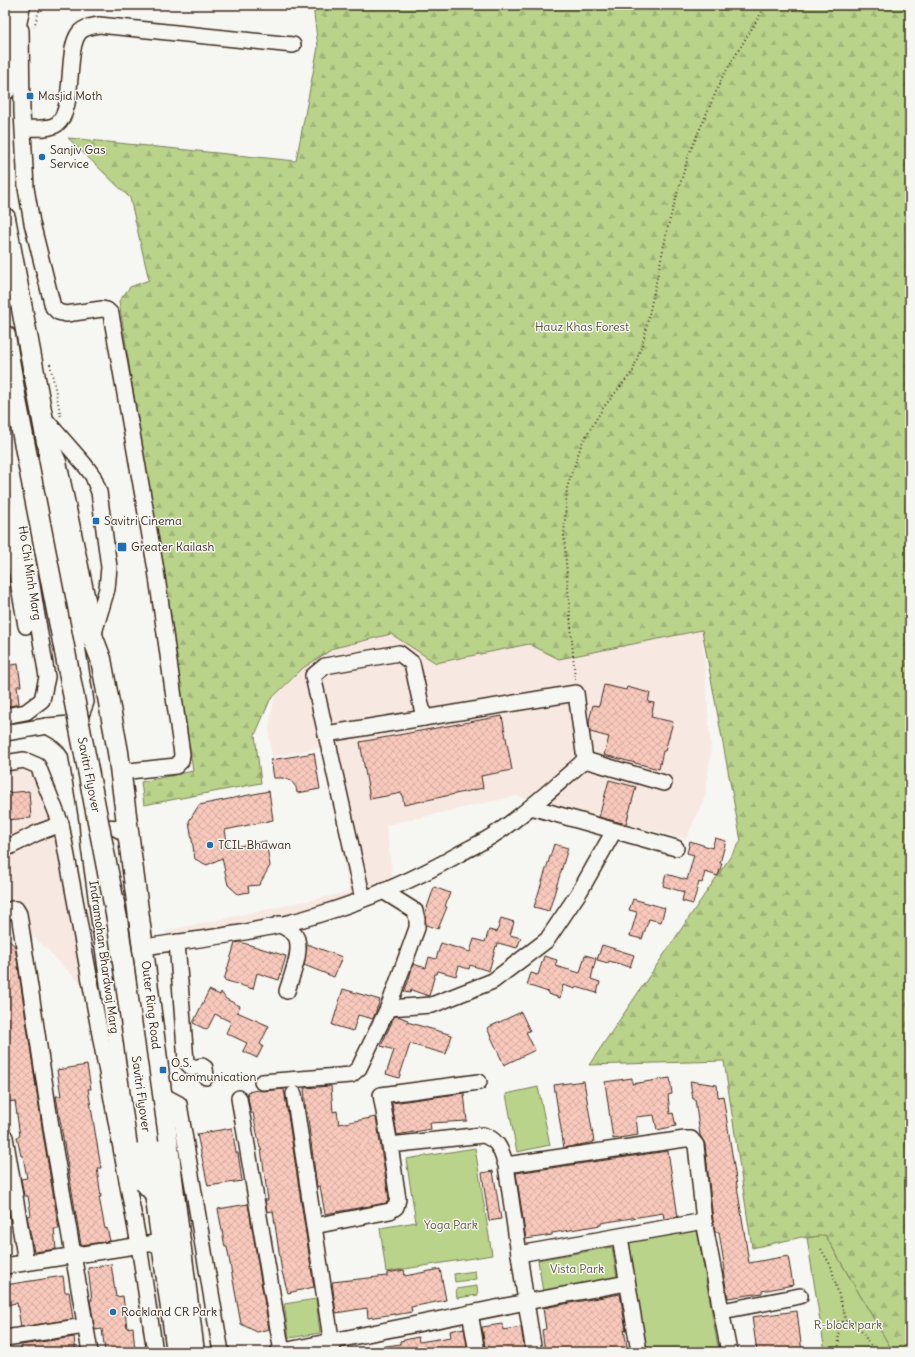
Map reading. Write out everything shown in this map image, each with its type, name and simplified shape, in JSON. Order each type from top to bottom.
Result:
[{"type":"main road","points":[[5,90],[8,63],[20,5]]},
{"type":"main road","points":[[5,218],[47,442],[56,462],[93,638]]},
{"type":"main road","points":[[5,336],[7,361]]},
{"type":"main road","name":"Savitri Flyover","points":[[7,361],[15,395],[117,919],[148,1142],[154,1196]]},
{"type":"main road","name":"Outer Ring Road","points":[[93,638],[101,659],[118,752],[144,947],[194,1352]]},
{"type":"main road","points":[[154,1196],[177,1352]]},
{"type":"street","points":[[20,5],[22,112],[26,188],[32,223],[53,307],[58,312],[66,314],[102,309],[107,310],[111,314],[156,570],[182,754],[182,761],[176,766],[120,772]]},
{"type":"street","points":[[24,128],[46,128],[56,124],[62,118],[66,106],[75,42],[80,32],[88,27],[99,25],[292,45]]},
{"type":"street","points":[[43,418],[84,464],[93,476],[99,492],[109,567],[107,589],[93,638]]},
{"type":"street","name":"Ho Chi Minh Marg","points":[[5,421],[47,677],[42,700],[26,712],[5,716]]},
{"type":"street","points":[[5,733],[70,724],[76,720],[85,709],[86,696],[46,464],[47,442]]},
{"type":"street","points":[[5,508],[26,626]]},
{"type":"street","points":[[36,605],[38,612],[51,620],[58,619],[65,615],[69,609],[70,601]]},
{"type":"street","points":[[363,899],[313,676],[325,666],[399,653],[412,663],[424,718]]},
{"type":"street","points":[[326,734],[576,693],[585,760]]},
{"type":"street","name":"Indramohan Bhardwaj Marg","points":[[47,726],[61,734],[69,741],[76,751],[87,820],[89,846],[120,1063],[140,1181],[154,1196]]},
{"type":"street","points":[[5,762],[24,760],[38,766],[61,826],[140,1245],[154,1352]]},
{"type":"street","points":[[585,760],[664,783]]},
{"type":"street","points":[[144,947],[262,928],[316,916],[383,891],[439,866],[498,832],[531,807],[585,760]]},
{"type":"street","points":[[531,807],[676,848]]},
{"type":"street","points":[[5,849],[38,833],[61,826]]},
{"type":"street","points":[[89,846],[92,836],[99,830],[109,827],[119,829],[126,836],[130,845]]},
{"type":"street","points":[[388,1008],[432,1005],[493,981],[547,940],[580,890],[614,831]]},
{"type":"street","points":[[262,1082],[342,1077],[351,1075],[359,1068],[388,1008],[417,928],[418,919],[415,911],[383,891]]},
{"type":"street","points":[[5,913],[12,909],[16,909],[19,914],[52,1133],[90,1352]]},
{"type":"street","points":[[279,924],[295,934],[299,944],[287,992]]},
{"type":"street","points":[[177,942],[186,1062],[192,1068],[202,1066],[205,1068],[206,1077]]},
{"type":"street","points":[[314,1226],[390,1211],[396,1207],[398,1199],[381,1095],[479,1082]]},
{"type":"street","points":[[294,1094],[332,1347]]},
{"type":"street","points":[[162,1095],[179,1104],[221,1352]]},
{"type":"street","points":[[239,1098],[281,1352],[332,1347],[470,1313],[627,1283]]},
{"type":"street","points":[[390,1145],[483,1135],[491,1138],[500,1147],[506,1165],[534,1352]]},
{"type":"street","points":[[5,1137],[26,1262]]},
{"type":"street","points":[[506,1165],[691,1139],[696,1145],[704,1221],[730,1352]]},
{"type":"street","points":[[519,1254],[704,1221]]},
{"type":"street","points":[[620,1237],[639,1352]]},
{"type":"street","points":[[5,1266],[161,1242]]},
{"type":"street","points":[[722,1311],[800,1296]]},
{"type":"street","points":[[470,1313],[477,1352]]},
{"type":"street","points":[[5,1338],[85,1326]]},
{"type":"path","points":[[39,15],[41,5]]},
{"type":"path","points":[[576,693],[564,536],[567,487],[582,443],[603,408],[633,371],[644,338],[669,222],[690,154],[723,76],[766,5]]},
{"type":"path","points":[[821,1249],[831,1266],[846,1322]]},
{"type":"path","points":[[839,1352],[838,1321],[854,1322],[875,1352]]},
{"type":"shaded area","points":[[702,630],[711,751],[705,796],[686,839],[516,796],[386,825],[396,896],[315,923],[168,955],[166,931],[349,892],[325,747],[272,757],[269,730],[274,699],[279,692],[303,668],[334,648],[391,634],[436,663],[529,644],[559,659]]},
{"type":"shaded area","points":[[8,753],[38,776],[52,800],[85,988],[5,907],[5,754]]},
{"type":"green space","name":"Hauz Khas Forest","points":[[313,5],[910,5],[910,1352],[893,1352],[825,1235],[807,1238],[802,1237],[752,1248],[724,1061],[589,1065],[741,841],[702,630],[559,659],[529,644],[436,663],[391,634],[334,648],[303,668],[270,700],[255,735],[261,783],[144,805],[141,782],[193,771],[119,301],[130,287],[149,280],[130,198],[68,138],[296,161],[318,47]]},
{"type":"green space","points":[[538,1087],[550,1145],[517,1152],[506,1094]]},
{"type":"green space","name":"Yoga Park","points":[[475,1148],[492,1255],[386,1272],[380,1228],[416,1222],[406,1159]]},
{"type":"green space","points":[[697,1229],[719,1352],[645,1352],[626,1242]]},
{"type":"green space","name":"R-block park","points":[[825,1235],[893,1352],[825,1352],[807,1238]]},
{"type":"green space","name":"Vista Park","points":[[612,1247],[617,1278],[543,1292],[538,1260]]},
{"type":"green space","points":[[475,1271],[476,1279],[455,1282],[454,1274]]},
{"type":"green space","points":[[477,1286],[478,1295],[457,1298],[456,1289]]},
{"type":"green space","points":[[316,1299],[320,1333],[289,1338],[284,1304]]},
{"type":"building","points":[[18,664],[21,686],[17,686],[19,704],[5,707],[5,666]]},
{"type":"building","points":[[604,685],[626,690],[627,687],[650,693],[648,702],[654,703],[651,717],[673,722],[665,751],[663,751],[659,769],[604,755],[609,737],[590,732],[589,721],[593,705],[599,706]]},
{"type":"building","points":[[502,716],[512,770],[481,776],[483,788],[404,805],[402,793],[370,799],[360,742]]},
{"type":"building","points":[[314,753],[320,789],[297,793],[296,787],[291,781],[283,778],[274,778],[271,760]]},
{"type":"building","points":[[609,780],[636,787],[626,824],[599,817]]},
{"type":"building","points":[[29,791],[31,818],[5,820],[5,793]]},
{"type":"building","name":"TCIL Bhawan","points":[[269,791],[273,820],[225,830],[228,848],[266,841],[270,866],[259,885],[248,886],[249,892],[238,894],[228,885],[222,858],[207,865],[195,859],[189,821],[199,805]]},
{"type":"building","points":[[715,838],[726,841],[718,876],[705,872],[702,883],[699,882],[693,904],[682,901],[684,892],[663,886],[666,874],[687,880],[694,855],[687,853],[690,841],[712,848]]},
{"type":"building","points":[[554,844],[568,848],[549,911],[534,907]]},
{"type":"building","points":[[434,887],[450,893],[445,906],[447,907],[438,929],[426,925],[425,914]]},
{"type":"building","points":[[633,899],[665,908],[661,922],[649,919],[642,939],[630,936],[637,912],[629,910]]},
{"type":"building","points":[[501,918],[514,922],[510,935],[521,938],[517,948],[498,943],[489,971],[470,965],[469,969],[459,966],[456,976],[438,971],[437,974],[435,974],[429,996],[411,990],[410,993],[404,992],[413,964],[426,968],[429,957],[436,959],[441,943],[470,952],[474,939],[485,942],[489,930],[497,932]]},
{"type":"building","points":[[5,937],[15,946],[43,1134],[59,1229],[54,1229],[56,1249],[34,1252],[27,1216],[31,1215],[28,1196],[24,1196],[21,1179],[27,1178],[23,1156],[21,1156],[17,1137],[20,1136],[15,1101],[7,1102],[5,1093],[5,1065],[10,1064],[5,1035]]},
{"type":"building","points":[[240,942],[286,956],[279,980],[257,973],[253,989],[224,980],[235,943]]},
{"type":"building","points":[[307,944],[342,957],[334,977],[304,965]]},
{"type":"building","points":[[602,945],[634,955],[630,967],[609,961],[608,963],[597,960]]},
{"type":"building","points":[[585,955],[596,958],[591,979],[600,982],[597,993],[563,985],[560,998],[527,985],[531,973],[538,975],[544,956],[557,960],[555,966],[580,973]]},
{"type":"building","points":[[343,989],[380,1000],[373,1019],[358,1015],[353,1031],[332,1025]]},
{"type":"building","points":[[209,990],[220,995],[221,992],[226,999],[240,1006],[237,1012],[269,1026],[260,1044],[263,1046],[257,1058],[243,1051],[247,1043],[226,1033],[231,1022],[215,1014],[207,1030],[193,1023]]},
{"type":"building","points":[[521,1012],[530,1031],[526,1032],[535,1050],[504,1065],[487,1028]]},
{"type":"building","points":[[397,1016],[408,1020],[407,1022],[452,1035],[446,1054],[410,1044],[399,1078],[386,1074],[394,1050],[381,1046],[394,1017]]},
{"type":"building","points":[[87,1065],[91,1089],[88,1089],[101,1168],[97,1168],[101,1197],[99,1197],[105,1229],[107,1228],[110,1241],[81,1245],[56,1096],[61,1096],[57,1070]]},
{"type":"building","points":[[632,1078],[632,1084],[670,1078],[672,1094],[668,1095],[670,1114],[673,1113],[676,1126],[657,1130],[654,1115],[636,1117],[638,1135],[613,1139],[605,1082]]},
{"type":"building","points":[[584,1081],[594,1142],[564,1148],[554,1085]]},
{"type":"building","points":[[690,1081],[717,1085],[718,1097],[723,1096],[749,1263],[788,1256],[793,1285],[762,1291],[762,1293],[728,1298],[723,1271],[725,1270],[719,1232],[715,1232],[713,1220],[705,1144],[700,1135],[695,1099],[693,1099]]},
{"type":"building","points":[[331,1086],[333,1112],[337,1111],[339,1124],[376,1117],[389,1199],[386,1203],[325,1214],[320,1186],[317,1187],[304,1088]]},
{"type":"building","points":[[284,1089],[314,1287],[288,1293],[282,1272],[273,1211],[267,1212],[265,1200],[268,1200],[261,1148],[253,1113],[251,1113],[247,1092]]},
{"type":"building","points":[[464,1093],[467,1121],[430,1123],[431,1129],[397,1135],[392,1103]]},
{"type":"building","points":[[232,1128],[236,1153],[238,1153],[242,1181],[208,1186],[197,1134]]},
{"type":"building","points":[[668,1151],[678,1217],[664,1219],[663,1213],[601,1223],[601,1225],[526,1239],[516,1173]]},
{"type":"building","points":[[493,1171],[501,1219],[489,1221],[482,1173]]},
{"type":"building","points":[[248,1204],[269,1329],[257,1332],[241,1324],[227,1247],[225,1247],[218,1209]]},
{"type":"building","points":[[111,1264],[116,1297],[123,1296],[127,1328],[133,1327],[135,1352],[105,1352],[102,1329],[95,1330],[90,1300],[92,1300],[88,1268]]},
{"type":"building","points":[[440,1269],[446,1300],[411,1307],[412,1312],[395,1315],[368,1318],[367,1308],[336,1313],[332,1282],[387,1276],[387,1273],[404,1270],[405,1276]]},
{"type":"building","points":[[63,1276],[65,1292],[69,1292],[73,1319],[21,1327],[17,1303],[5,1305],[5,1285]]},
{"type":"building","points":[[620,1294],[628,1352],[545,1352],[542,1330],[546,1329],[543,1308]]},
{"type":"building","points":[[797,1311],[802,1352],[757,1352],[752,1317]]},
{"type":"building","points":[[502,1324],[503,1330],[521,1327],[525,1352],[490,1352],[489,1347],[485,1347],[482,1327]]},
{"type":"building","points":[[464,1328],[468,1352],[381,1352],[380,1347],[400,1344],[400,1341],[418,1337],[419,1342],[451,1337],[450,1331]]},
{"type":"building","points":[[74,1337],[76,1352],[22,1352],[21,1345]]},
{"type":"place","name":"Masjid Moth","points":[[30,96]]},
{"type":"place","name":"Sanjiv Gas Service","points":[[42,157]]},
{"type":"place","name":"Savitri Cinema","points":[[96,521]]},
{"type":"place","name":"Greater Kailash","points":[[122,547]]},
{"type":"place","name":"TCIL Bhawan","points":[[210,845]]},
{"type":"place","name":"O.S. Communication","points":[[163,1070]]},
{"type":"place","name":"Rockland CR Park","points":[[113,1312]]}]
